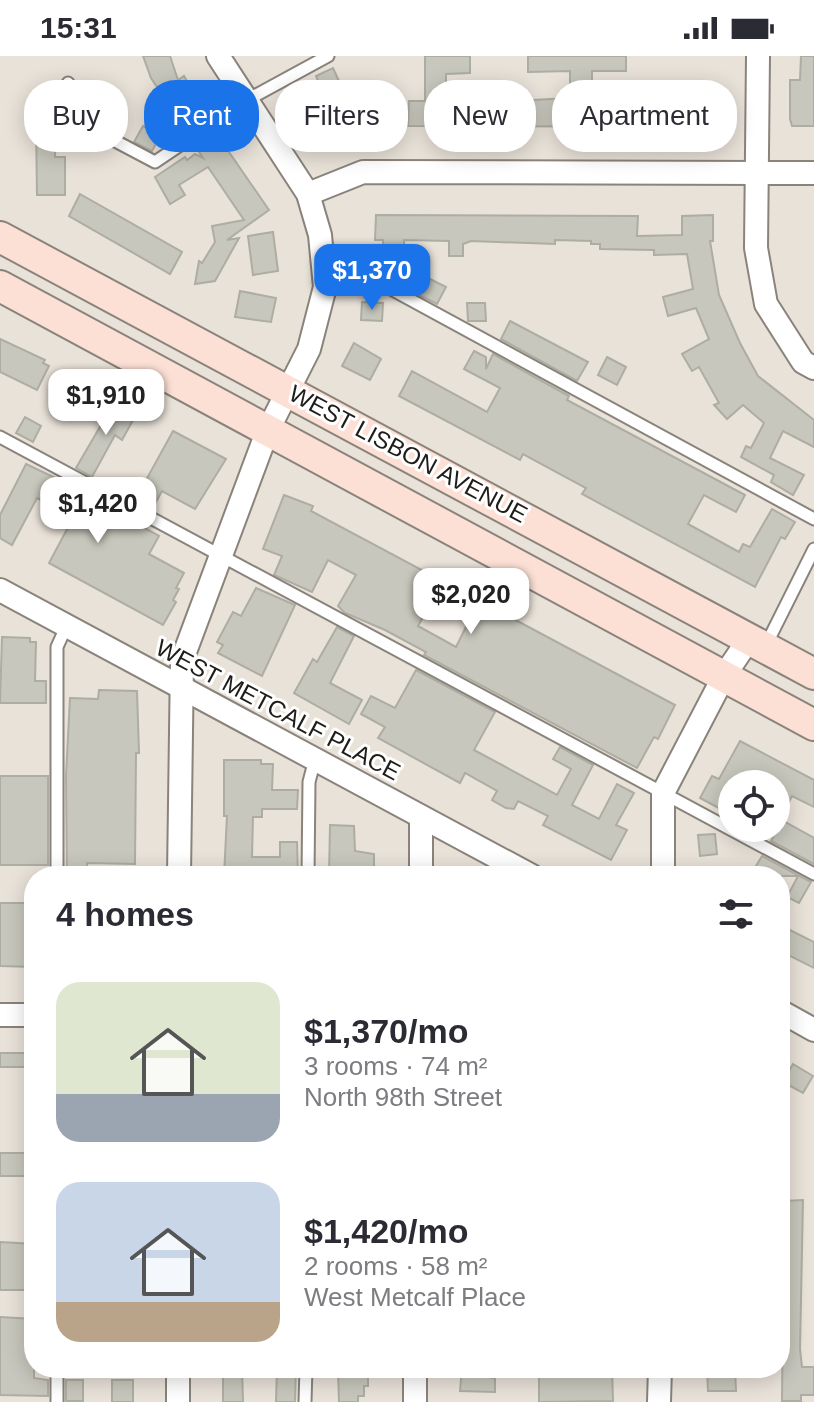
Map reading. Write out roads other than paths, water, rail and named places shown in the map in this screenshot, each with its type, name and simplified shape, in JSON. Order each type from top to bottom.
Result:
[{"type":"main road","name":"WEST LISBON AVENUE","points":[[0,237],[814,674]]},
{"type":"main road","name":"WEST LISBON AVENUE","points":[[0,286],[814,725]]},
{"type":"street","points":[[218,56],[234,80]]},
{"type":"street","points":[[758,56],[756,248],[766,304],[803,362],[814,368]]},
{"type":"street","points":[[179,866],[182,660],[267,432],[314,336],[325,287],[320,235],[308,194],[259,118]]},
{"type":"street","points":[[308,194],[363,172],[814,173]]},
{"type":"street","name":"WEST METCALF PLACE","points":[[0,590],[513,866]]},
{"type":"street","points":[[663,866],[663,793],[724,676],[757,643]]},
{"type":"street","points":[[421,817],[421,866]]},
{"type":"street","points":[[0,1015],[24,1015]]},
{"type":"street","points":[[790,1017],[814,1030]]},
{"type":"street","points":[[178,1378],[178,1402]]},
{"type":"street","points":[[415,1378],[415,1402]]},
{"type":"street","points":[[659,1402],[660,1378]]},
{"type":"lane","points":[[259,93],[328,56]]},
{"type":"lane","points":[[128,148],[155,162],[170,152]]},
{"type":"lane","points":[[325,287],[389,288],[814,519]]},
{"type":"lane","points":[[0,437],[814,874]]},
{"type":"lane","points":[[757,643],[814,549]]},
{"type":"lane","points":[[57,866],[57,647],[66,627]]},
{"type":"lane","points":[[308,866],[309,782],[315,759]]},
{"type":"lane","points":[[57,1378],[57,1402]]},
{"type":"lane","points":[[305,1402],[306,1378]]}]
